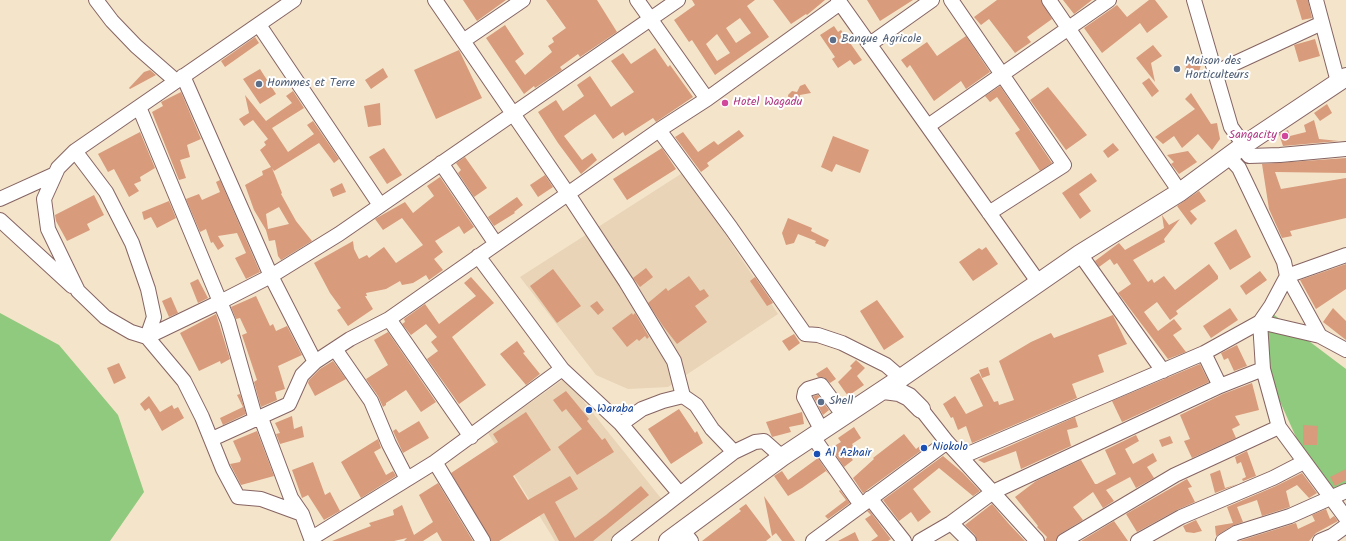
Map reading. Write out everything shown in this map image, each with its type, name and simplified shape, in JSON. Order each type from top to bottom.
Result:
[{"type":"main road","points":[[668,541],[687,536],[782,457],[884,390],[1080,254],[1180,192],[1342,79]]},
{"type":"main road","points":[[906,375],[912,392],[921,409]]},
{"type":"main road","points":[[884,390],[898,392],[909,397],[921,409]]},
{"type":"street","points":[[96,0],[112,21],[136,46],[180,78],[271,276],[315,362]]},
{"type":"street","points":[[435,0],[568,194],[626,282],[674,361],[683,396],[696,405],[712,429],[734,452]]},
{"type":"street","points":[[463,41],[524,0]]},
{"type":"street","points":[[638,0],[707,99]]},
{"type":"street","points":[[147,337],[271,276],[339,234],[678,0]]},
{"type":"street","points":[[870,44],[932,0]]},
{"type":"street","points":[[951,0],[1064,165],[989,213]]},
{"type":"street","points":[[1050,0],[1180,192]]},
{"type":"street","points":[[928,126],[1110,0]]},
{"type":"street","points":[[1194,0],[1239,151],[1248,188]]},
{"type":"street","points":[[1316,0],[1322,23],[1342,79]]},
{"type":"street","points":[[78,291],[48,229],[44,199],[58,168],[76,151],[259,25],[289,1]]},
{"type":"street","points":[[212,439],[289,404],[302,375],[315,362],[389,318],[659,130],[707,99],[839,1],[1039,283]]},
{"type":"street","points":[[1216,72],[1322,23]]},
{"type":"street","points":[[259,25],[380,205]]},
{"type":"street","points":[[139,107],[228,321],[258,419],[291,498],[302,514],[312,539],[435,462],[562,369]]},
{"type":"street","points":[[659,130],[731,228],[804,334],[818,335],[842,343],[906,375]]},
{"type":"street","points":[[1239,151],[1280,156],[1346,149]]},
{"type":"street","points":[[76,151],[106,192],[132,243],[148,289],[154,317],[147,337]]},
{"type":"street","points":[[1239,151],[1239,168],[1284,262],[1287,276],[1320,336]]},
{"type":"street","points":[[441,163],[496,244]]},
{"type":"street","points":[[0,199],[55,174]]},
{"type":"street","points":[[0,220],[105,316],[131,332],[147,337],[184,381],[212,439],[222,469],[238,497],[262,500],[302,514]]},
{"type":"street","points":[[1080,254],[1164,371]]},
{"type":"street","points":[[961,457],[1204,353],[1260,322],[1271,306],[1287,276],[1346,255]]},
{"type":"street","points":[[478,256],[562,369],[621,424],[679,493]]},
{"type":"street","points":[[389,318],[471,437]]},
{"type":"street","points":[[1260,322],[1320,336],[1346,350]]},
{"type":"street","points":[[1260,322],[1263,369],[1279,427],[1346,518]]},
{"type":"street","points":[[335,349],[371,401],[407,479]]},
{"type":"street","points":[[1204,353],[1220,386]]},
{"type":"street","points":[[920,541],[951,523],[993,492],[1220,386],[1263,369]]},
{"type":"street","points":[[844,416],[821,385],[808,389],[805,392],[804,397],[818,434],[865,501],[904,541]]},
{"type":"street","points":[[621,424],[642,409],[663,401],[683,396]]},
{"type":"street","points":[[921,409],[947,442],[1037,541]]},
{"type":"street","points":[[1064,541],[1175,475],[1279,427]]},
{"type":"street","points":[[619,541],[679,493],[734,452],[754,442],[764,441],[782,457]]},
{"type":"street","points":[[813,541],[865,501],[947,442]]},
{"type":"street","points":[[435,462],[483,541]]},
{"type":"street","points":[[1138,541],[1181,517],[1273,478],[1304,462]]},
{"type":"street","points":[[1223,541],[1236,534],[1290,516],[1346,491]]},
{"type":"street","points":[[951,523],[969,541]]},
{"type":"street","points":[[1320,541],[1332,536],[1346,526]]},
{"type":"shaded area","points":[[684,172],[778,314],[668,387],[628,389],[596,375],[520,277]]},
{"type":"shaded area","points":[[565,378],[664,502],[613,541],[555,541],[488,433]]},
{"type":"green space","points":[[0,313],[59,345],[118,415],[144,492],[110,541],[0,541]]},
{"type":"green space","points":[[1273,314],[1346,369],[1346,496],[1319,488],[1254,344]]},
{"type":"building","points":[[463,0],[506,0],[477,21]]},
{"type":"building","points":[[546,0],[597,0],[617,32],[580,57],[578,54],[560,67],[562,70],[535,88],[534,86],[524,94],[486,38],[505,25],[524,54],[515,61],[525,75],[552,52],[548,46],[554,42],[552,38],[566,28]]},
{"type":"building","points":[[692,0],[755,0],[747,6],[769,37],[715,75],[692,40],[689,42],[674,20],[695,5]],"holes":[[[740,18],[751,33],[736,43],[726,28]],[[717,34],[730,53],[717,61],[706,44]]]},
{"type":"building","points":[[773,0],[825,0],[807,15],[806,14],[791,24]]},
{"type":"building","points":[[867,0],[913,0],[880,21]]},
{"type":"building","points":[[997,0],[1041,0],[1052,19],[1027,37],[1031,42],[1015,53],[989,19],[981,25],[974,17]]},
{"type":"building","points":[[1063,0],[1092,0],[1074,14]]},
{"type":"building","points":[[1149,0],[1155,0],[1168,17],[1147,33],[1140,23],[1102,53],[1084,28],[1117,5],[1127,17]]},
{"type":"building","points":[[1296,0],[1308,0],[1312,18],[1302,20]]},
{"type":"building","points":[[834,26],[838,32],[841,30],[862,60],[854,65],[850,60],[838,68],[832,59],[835,57],[820,35]]},
{"type":"building","points":[[966,36],[990,72],[966,89],[961,81],[934,101],[910,65],[907,68],[901,60],[927,42],[937,56]]},
{"type":"building","points":[[255,37],[259,43],[225,67],[221,61]]},
{"type":"building","points":[[1315,39],[1320,56],[1299,62],[1294,45]]},
{"type":"building","points":[[1153,45],[1162,56],[1151,63],[1155,82],[1136,58]]},
{"type":"building","points":[[655,48],[668,67],[670,65],[693,97],[656,122],[653,118],[625,136],[623,132],[613,139],[595,114],[576,127],[564,136],[582,160],[592,153],[597,160],[581,174],[558,143],[538,112],[556,100],[563,111],[584,96],[577,85],[590,76],[611,107],[634,92],[611,61],[623,53],[631,64]]},
{"type":"building","points":[[459,50],[482,98],[436,119],[414,70]]},
{"type":"building","points":[[1188,61],[1201,65],[1198,75],[1185,70]]},
{"type":"building","points":[[383,68],[388,77],[371,89],[365,80]]},
{"type":"building","points":[[260,69],[276,94],[260,104],[243,79]]},
{"type":"building","points":[[150,70],[156,75],[130,89],[129,88],[144,72]]},
{"type":"building","points":[[1149,78],[1159,91],[1152,97],[1142,83]]},
{"type":"building","points":[[805,84],[811,93],[800,95],[799,101],[794,104],[789,102],[788,95],[792,91],[797,92],[800,86]]},
{"type":"building","points":[[1000,86],[1052,163],[1040,171],[1015,133],[1020,130],[997,97],[990,102],[985,96]]},
{"type":"building","points":[[1048,87],[1087,135],[1066,150],[1030,100]]},
{"type":"building","points":[[293,91],[304,108],[272,128],[288,152],[314,134],[307,125],[313,121],[339,159],[334,163],[319,143],[274,171],[272,168],[282,193],[281,194],[296,221],[312,241],[281,260],[278,256],[275,240],[269,241],[266,230],[254,210],[245,185],[263,175],[262,171],[271,167],[260,150],[266,145],[264,142],[268,139],[253,120],[244,126],[239,119],[249,113],[245,95],[266,121],[292,103],[286,96]],"holes":[[[279,207],[289,224],[268,229],[266,214]]]},
{"type":"building","points":[[181,92],[201,139],[187,145],[190,157],[180,160],[186,178],[179,180],[152,112],[163,106],[161,102]]},
{"type":"building","points":[[1191,93],[1211,124],[1217,123],[1220,139],[1212,150],[1198,134],[1182,148],[1174,136],[1163,144],[1155,137],[1195,109],[1185,99]]},
{"type":"building","points":[[380,103],[381,125],[368,127],[364,106]]},
{"type":"building","points":[[1327,104],[1332,113],[1320,121],[1314,113]]},
{"type":"building","points":[[1314,120],[1319,139],[1339,141],[1283,146],[1279,134],[1288,130],[1290,136],[1306,132],[1304,125]]},
{"type":"building","points":[[739,130],[744,136],[707,163],[709,166],[701,172],[675,137],[683,132],[698,152],[714,141],[718,145]]},
{"type":"building","points":[[140,132],[155,168],[140,177],[141,181],[134,184],[139,191],[129,197],[114,169],[108,172],[98,154]]},
{"type":"building","points":[[833,136],[869,150],[860,173],[836,164],[832,172],[821,167]]},
{"type":"building","points":[[1113,143],[1119,150],[1108,158],[1103,151]]},
{"type":"building","points":[[384,148],[402,175],[387,184],[369,157]]},
{"type":"building","points":[[662,148],[676,169],[627,200],[613,179]]},
{"type":"building","points":[[1188,151],[1197,162],[1179,174],[1171,164],[1174,162],[1167,155]]},
{"type":"building","points":[[465,157],[487,188],[474,197],[458,173],[461,170],[456,163]]},
{"type":"building","points":[[1346,158],[1346,173],[1275,172],[1281,189],[1346,178],[1346,218],[1290,231],[1292,236],[1282,238],[1269,209],[1262,164]]},
{"type":"building","points":[[1091,173],[1097,181],[1079,194],[1091,211],[1080,219],[1062,193]]},
{"type":"building","points":[[545,175],[553,187],[538,197],[530,185]]},
{"type":"building","points":[[440,177],[474,227],[464,234],[459,226],[435,241],[443,252],[434,259],[443,270],[429,280],[426,275],[413,283],[402,285],[400,281],[386,289],[366,293],[367,296],[365,296],[373,309],[348,326],[337,310],[341,308],[330,293],[314,263],[353,241],[354,249],[359,259],[367,255],[369,258],[384,247],[396,263],[423,245],[402,218],[383,230],[375,219],[405,202],[413,213],[434,196],[427,186]]},
{"type":"building","points":[[220,180],[260,272],[246,279],[235,258],[246,253],[237,233],[218,236],[224,246],[218,250],[213,242],[211,243],[206,229],[200,232],[186,199],[199,194],[202,200],[220,192],[216,182]]},
{"type":"building","points":[[342,183],[346,192],[333,197],[330,189]]},
{"type":"building","points":[[1199,191],[1206,201],[1190,211],[1197,219],[1191,225],[1177,206]]},
{"type":"building","points":[[94,195],[104,215],[87,224],[90,230],[67,241],[56,221],[55,215]]},
{"type":"building","points":[[517,197],[523,205],[514,212],[515,213],[494,226],[488,217]]},
{"type":"building","points":[[169,201],[176,218],[157,228],[151,217],[144,220],[142,212]]},
{"type":"building","points":[[1162,215],[1169,225],[1180,219],[1164,239],[1165,242],[1133,260],[1148,282],[1152,279],[1154,283],[1164,276],[1175,290],[1209,264],[1218,276],[1218,279],[1176,311],[1178,314],[1170,320],[1157,302],[1144,312],[1158,331],[1174,319],[1182,329],[1173,335],[1186,352],[1168,359],[1118,293],[1131,284],[1117,263],[1114,265],[1110,259],[1099,267],[1095,261],[1119,243],[1125,250],[1164,228]]},
{"type":"building","points":[[788,218],[812,228],[811,231],[829,240],[825,247],[815,243],[816,241],[798,234],[794,243],[786,245],[782,233]]},
{"type":"building","points":[[1236,229],[1251,257],[1230,270],[1214,243]]},
{"type":"building","points":[[986,247],[998,264],[973,281],[959,262],[979,248],[982,250]]},
{"type":"building","points":[[1346,264],[1346,289],[1316,309],[1300,280]]},
{"type":"building","points":[[646,268],[653,277],[640,287],[633,278]]},
{"type":"building","points":[[553,269],[581,306],[557,323],[530,286]]},
{"type":"building","points":[[1260,271],[1267,280],[1246,295],[1240,286]]},
{"type":"building","points":[[689,276],[700,291],[704,289],[709,296],[695,306],[707,322],[677,344],[648,303],[666,288],[668,291]]},
{"type":"building","points":[[471,277],[494,303],[452,337],[486,385],[459,404],[427,359],[438,351],[431,342],[437,337],[426,324],[411,335],[402,324],[405,322],[404,319],[425,304],[439,324],[476,296],[464,283]]},
{"type":"building","points":[[755,277],[773,303],[767,306],[750,281]]},
{"type":"building","points":[[198,279],[208,298],[198,303],[190,283]]},
{"type":"building","points":[[256,296],[270,326],[273,324],[276,331],[287,326],[302,355],[278,366],[285,389],[275,392],[277,400],[261,407],[254,382],[257,380],[242,335],[247,333],[240,318],[236,319],[231,307]]},
{"type":"building","points":[[171,297],[178,313],[169,317],[162,301]]},
{"type":"building","points":[[877,300],[904,337],[884,350],[860,311]]},
{"type":"building","points":[[597,301],[604,310],[598,315],[590,306]]},
{"type":"building","points":[[1230,308],[1238,320],[1211,338],[1203,326]]},
{"type":"building","points":[[1333,308],[1346,321],[1346,340],[1323,322]]},
{"type":"building","points":[[632,313],[633,315],[635,313],[649,337],[647,339],[645,336],[639,341],[637,339],[627,347],[612,328]]},
{"type":"building","points":[[216,314],[230,359],[221,364],[220,361],[199,371],[180,333]]},
{"type":"building","points":[[1113,315],[1127,344],[1098,355],[1104,372],[1072,384],[1077,398],[972,443],[966,426],[958,430],[953,417],[951,418],[943,404],[955,396],[966,414],[983,406],[970,378],[979,373],[994,402],[998,401],[999,405],[1014,400],[999,361],[1031,342],[1051,333],[1054,338]]},
{"type":"building","points":[[388,332],[436,402],[421,412],[406,390],[386,403],[383,407],[378,396],[366,379],[388,365],[374,340]]},
{"type":"building","points":[[794,334],[800,343],[789,351],[782,341]]},
{"type":"building","points":[[517,341],[525,352],[523,353],[540,374],[526,385],[500,354]]},
{"type":"building","points":[[1237,345],[1247,366],[1234,371],[1228,358],[1224,360],[1221,353]]},
{"type":"building","points":[[856,360],[865,368],[857,376],[864,385],[848,396],[838,382],[852,368],[850,366]]},
{"type":"building","points":[[333,361],[346,379],[315,396],[308,383],[309,380],[320,369]]},
{"type":"building","points":[[119,363],[126,378],[114,384],[107,368]]},
{"type":"building","points":[[1200,364],[1209,382],[1122,422],[1112,401]]},
{"type":"building","points":[[827,367],[836,379],[830,383],[824,377],[818,377],[816,374]]},
{"type":"building","points":[[988,367],[990,375],[982,378],[979,370]]},
{"type":"building","points":[[1252,383],[1259,410],[1235,416],[1240,425],[1232,429],[1236,438],[1192,458],[1184,441],[1190,439],[1180,415],[1223,394]]},
{"type":"building","points":[[566,391],[589,419],[587,421],[602,440],[605,438],[614,452],[577,475],[558,447],[582,429],[566,409],[562,412],[553,400]]},
{"type":"building","points":[[240,394],[246,414],[223,425],[220,418],[243,407],[237,395]]},
{"type":"building","points":[[818,395],[829,410],[823,415],[813,396]]},
{"type":"building","points":[[149,396],[160,412],[172,405],[174,409],[178,407],[184,418],[162,431],[149,408],[145,411],[140,404]]},
{"type":"building","points":[[679,409],[695,433],[697,431],[703,443],[671,464],[648,429]]},
{"type":"building","points":[[526,412],[551,450],[513,476],[528,500],[570,476],[578,489],[555,502],[575,538],[641,486],[649,495],[593,541],[559,541],[544,513],[499,541],[491,541],[451,473],[498,442],[493,434]]},
{"type":"building","points":[[802,412],[804,424],[789,427],[791,432],[772,437],[766,422]]},
{"type":"building","points":[[292,416],[294,429],[302,426],[304,437],[280,444],[276,434],[280,433],[275,423]]},
{"type":"building","points":[[1075,417],[1078,427],[1067,430],[1071,446],[1021,469],[1016,451],[984,463],[978,460]]},
{"type":"building","points":[[419,421],[429,438],[403,453],[393,431],[396,429],[399,433]]},
{"type":"building","points":[[1303,425],[1318,426],[1317,445],[1303,445]]},
{"type":"building","points":[[854,427],[861,438],[852,444],[855,448],[847,453],[853,460],[844,467],[831,448],[841,442],[838,438]]},
{"type":"building","points":[[257,431],[274,476],[241,485],[230,464],[240,462],[241,459],[233,441]]},
{"type":"building","points":[[904,434],[916,449],[924,443],[926,447],[863,493],[853,478],[874,459],[873,458]]},
{"type":"building","points":[[1136,435],[1139,441],[1125,449],[1133,464],[1153,453],[1157,461],[1147,467],[1154,478],[1136,488],[1130,477],[1106,490],[1114,501],[1103,508],[1093,492],[1073,507],[1083,520],[1060,534],[1056,541],[1045,541],[1047,537],[1037,527],[1038,526],[1015,497],[1036,481],[1081,460],[1095,484],[1097,484],[1116,474],[1105,450]]},
{"type":"building","points":[[1170,436],[1173,443],[1162,447],[1159,440]]},
{"type":"building","points":[[378,439],[381,448],[374,452],[386,475],[393,471],[396,476],[361,498],[341,462]]},
{"type":"building","points":[[1247,451],[1256,476],[1243,481],[1242,479],[1246,477],[1241,462],[1237,464],[1235,457]]},
{"type":"building","points":[[943,456],[963,473],[980,491],[973,496],[939,468],[913,489],[931,512],[918,522],[911,512],[899,521],[883,500]]},
{"type":"building","points":[[818,458],[830,476],[826,471],[788,496],[774,476],[782,471],[788,480]]},
{"type":"building","points":[[313,462],[325,495],[330,492],[340,511],[324,520],[308,495],[302,498],[292,470]]},
{"type":"building","points":[[1346,469],[1346,480],[1335,486],[1330,477]]},
{"type":"building","points":[[1220,470],[1225,488],[1238,484],[1215,493],[1210,474]]},
{"type":"building","points":[[1302,473],[1317,493],[1309,498],[1297,485],[1286,491],[1290,507],[1262,516],[1257,500],[1237,507],[1243,522],[1232,526],[1216,536],[1215,526],[1233,523],[1227,507]]},
{"type":"building","points":[[1187,479],[1192,487],[1188,488],[1195,502],[1137,532],[1126,514]]},
{"type":"building","points":[[438,483],[473,541],[442,541],[437,532],[423,541],[404,541],[407,538],[394,541],[332,541],[371,526],[369,523],[394,515],[393,510],[402,505],[414,535],[433,522],[419,495]]},
{"type":"building","points":[[840,490],[850,503],[828,519],[825,516],[846,500],[839,491]]},
{"type":"building","points":[[764,496],[795,541],[782,541],[776,533],[772,536]]},
{"type":"building","points":[[746,504],[771,537],[766,541],[702,541],[741,511],[739,509]]},
{"type":"building","points":[[992,504],[1025,541],[977,541],[975,535],[965,525]]},
{"type":"building","points":[[1326,509],[1330,519],[1334,516],[1338,521],[1316,533],[1309,541],[1239,541],[1296,523],[1298,529],[1315,521],[1312,515]]},
{"type":"building","points":[[869,510],[891,539],[888,541],[871,541],[878,536],[865,519],[871,515],[867,511]]},
{"type":"building","points":[[1196,520],[1202,531],[1194,533],[1186,532],[1183,526]]},
{"type":"building","points":[[1114,521],[1128,541],[1081,541]]},
{"type":"building","points":[[855,532],[859,541],[838,541]]},
{"type":"place","name":"Banque Agricole","points":[[833,40]]},
{"type":"place","name":"Maison des Horticulteurs","points":[[1177,69]]},
{"type":"place","name":"Hommes et Terre","points":[[259,84]]},
{"type":"place","name":"Hotel Wagadu","points":[[725,103]]},
{"type":"place","name":"Sangacity","points":[[1285,136]]},
{"type":"place","name":"Shell","points":[[821,402]]},
{"type":"place","name":"Waraba","points":[[589,410]]},
{"type":"place","name":"Niokolo","points":[[924,448]]},
{"type":"place","name":"Al Azhair","points":[[817,454]]}]
